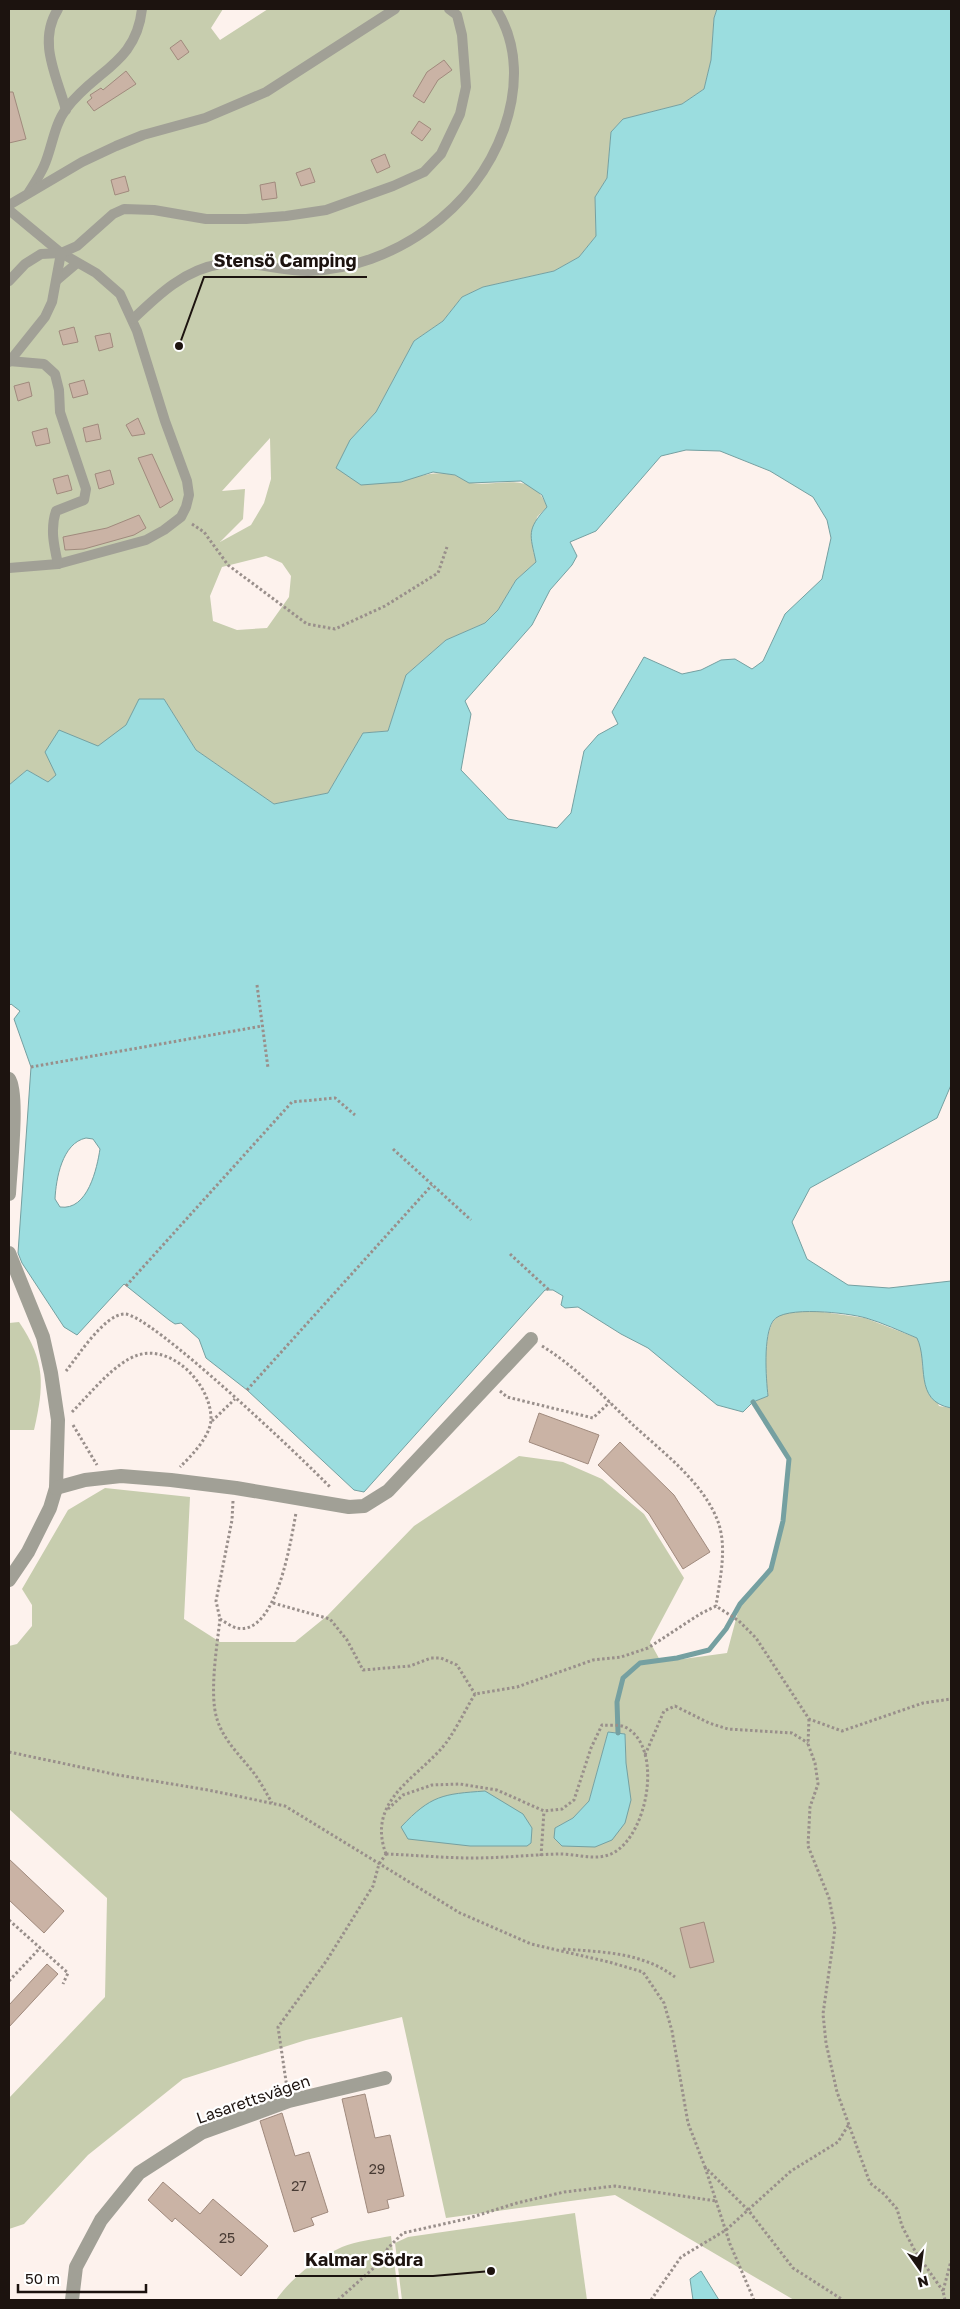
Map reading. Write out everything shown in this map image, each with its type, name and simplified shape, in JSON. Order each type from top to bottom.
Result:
[{"type":"street","points":[[9,1079],[13,1084],[9,1194]]},
{"type":"street","points":[[9,1253],[42,1337],[63,1418],[56,1488],[50,1508],[28,1552],[9,1580]]},
{"type":"street","points":[[56,1488],[121,1476],[236,1488],[341,1507],[364,1506],[388,1492],[531,1339]]},
{"type":"street","name":"Lasarettsvägen","points":[[72,2300],[76,2267],[101,2220],[139,2173],[201,2134],[289,2101],[385,2078]]},
{"type":"lane","points":[[58,9],[52,18],[47,42],[50,63],[59,84],[66,110]]},
{"type":"lane","points":[[28,194],[44,166],[66,110],[91,83],[120,60],[137,35],[142,9]]},
{"type":"lane","points":[[9,206],[82,162],[116,146],[143,135],[205,118],[266,92],[395,9]]},
{"type":"lane","points":[[9,281],[25,264],[41,254],[61,253],[83,242],[113,214],[124,210],[154,210],[206,218],[246,219],[286,216],[326,210],[393,186],[424,172],[441,154],[460,114],[466,87],[462,35],[458,15],[450,9]]},
{"type":"lane","points":[[133,319],[160,294],[190,273],[221,264],[252,264],[306,271],[334,268],[369,260],[407,242],[442,220],[474,186],[501,138],[509,114],[514,87],[513,53],[506,25],[496,9]]},
{"type":"lane","points":[[9,210],[61,253],[96,273],[120,294],[133,319],[189,495],[181,517],[164,530],[146,540],[58,564],[9,568]]},
{"type":"lane","points":[[9,362],[45,317],[52,302],[61,253]]},
{"type":"lane","points":[[57,280],[77,263]]},
{"type":"lane","points":[[9,362],[44,364],[55,374],[59,390],[60,412],[86,489],[84,500],[56,511],[53,521],[53,539],[58,564]]},
{"type":"path","points":[[181,517],[204,532],[228,565],[307,624],[335,629],[385,606],[438,573],[447,547]]},
{"type":"path","points":[[257,985],[268,1068]]},
{"type":"path","points":[[31,1067],[262,1026]]},
{"type":"path","points":[[126,1286],[292,1102],[336,1098],[355,1115]]},
{"type":"path","points":[[393,1149],[471,1220]]},
{"type":"path","points":[[248,1390],[432,1185]]},
{"type":"path","points":[[510,1254],[549,1290]]},
{"type":"path","points":[[60,1377],[109,1320],[123,1314],[130,1314],[145,1322],[178,1346],[322,1479],[342,1500],[341,1507]]},
{"type":"path","points":[[531,1339],[556,1354],[610,1402],[688,1477],[705,1499],[717,1519],[722,1539],[721,1571],[716,1606]]},
{"type":"path","points":[[103,1478],[89,1450],[63,1418],[129,1359],[139,1355],[156,1353],[183,1366],[195,1378],[207,1400],[211,1422]]},
{"type":"path","points":[[489,1383],[507,1398],[593,1418],[610,1402]]},
{"type":"path","points":[[171,1480],[175,1471],[197,1448],[211,1422],[234,1399]]},
{"type":"path","points":[[236,1488],[232,1520],[216,1602],[220,1619],[214,1675],[215,1711],[217,1721],[236,1754],[255,1775],[272,1803]]},
{"type":"path","points":[[220,1619],[238,1628],[251,1626],[269,1611],[286,1559],[300,1499]]},
{"type":"path","points":[[272,1603],[330,1619],[347,1640],[363,1670],[410,1666],[431,1658],[440,1658],[457,1665],[475,1694]]},
{"type":"path","points":[[716,1606],[739,1621],[756,1638],[809,1719],[808,1744],[816,1763],[818,1784],[810,1807],[808,1846],[830,1898],[835,1929],[823,2014],[826,2043],[837,2092],[870,2183],[884,2194],[897,2209],[902,2226],[915,2252],[943,2291],[945,2300]]},
{"type":"path","points":[[388,1809],[389,1802],[399,1789],[442,1748],[475,1694],[517,1687],[593,1660],[620,1657],[648,1648],[700,1614],[716,1606]]},
{"type":"path","points":[[809,1719],[842,1731],[924,1703],[951,1700]]},
{"type":"path","points":[[645,1755],[664,1711],[675,1706],[715,1725],[728,1728],[792,1733],[808,1744]]},
{"type":"path","points":[[602,1725],[624,1727],[639,1739],[645,1755],[648,1786],[642,1817],[630,1838],[613,1853],[586,1858],[558,1854],[471,1858],[386,1854],[381,1841],[381,1823],[388,1809],[403,1794],[432,1785],[460,1784],[497,1790],[544,1811],[562,1809],[574,1800],[591,1748],[602,1725]]},
{"type":"path","points":[[9,1752],[118,1775],[285,1806],[460,1913],[531,1944],[643,1972],[664,2003],[672,2031],[688,2123],[730,2244],[754,2300]]},
{"type":"path","points":[[541,1856],[544,1811]]},
{"type":"path","points":[[289,2101],[278,2027],[327,1960],[373,1886],[379,1864],[386,1854]]},
{"type":"path","points":[[9,1920],[68,1973],[63,1984]]},
{"type":"path","points":[[9,1981],[40,1948]]},
{"type":"path","points":[[552,1949],[622,1953],[649,1962],[674,1977]]},
{"type":"path","points":[[651,2300],[681,2257],[726,2230],[791,2172],[838,2142],[849,2124]]},
{"type":"path","points":[[704,2167],[749,2211],[793,2268],[843,2300]]},
{"type":"path","points":[[338,2300],[377,2265],[388,2248],[403,2233],[466,2219],[517,2203],[564,2192],[615,2186],[716,2201]]},
{"type":"path","points":[[943,2291],[951,2261]]},
{"type":"green space","points":[[9,9],[223,9],[211,28],[220,40],[268,9],[717,9],[714,18],[711,60],[704,89],[682,104],[623,119],[611,132],[607,178],[595,197],[596,236],[579,257],[554,271],[483,287],[462,297],[443,321],[414,341],[376,412],[350,440],[401,482],[427,474],[440,473],[456,476],[471,483],[515,482],[533,488],[541,495],[547,507],[537,517],[533,549],[536,562],[516,580],[498,610],[485,623],[446,640],[406,675],[388,731],[363,733],[328,793],[274,804],[196,750],[164,699],[48,782],[27,770],[9,785]],"holes":[[[270,438],[271,479],[264,503],[251,525],[220,542],[243,519],[245,489],[222,491]],[[266,556],[282,563],[291,576],[289,597],[267,628],[237,630],[213,621],[210,596],[222,567]]]},
{"type":"green space","points":[[816,1311],[865,1318],[917,1338],[922,1348],[922,1366],[939,1406],[951,1408],[951,2300],[794,2300],[615,2195],[446,2218],[402,2017],[306,2040],[183,2079],[88,2155],[24,2224],[9,2229],[9,2098],[105,1997],[107,1898],[9,1809],[9,1646],[17,1644],[32,1626],[32,1605],[22,1589],[68,1510],[105,1488],[190,1497],[184,1619],[220,1642],[295,1642],[327,1616],[414,1526],[519,1456],[563,1462],[602,1479],[644,1514],[684,1578],[650,1642],[661,1662],[727,1653],[740,1604],[771,1569],[783,1521],[789,1459],[753,1402],[768,1396],[766,1352],[770,1328],[775,1319],[781,1314]],"holes":[[[608,1732],[625,1734],[626,1763],[562,1846],[555,1828],[573,1818],[589,1801]]]},
{"type":"green space","points":[[19,1322],[34,1350],[40,1374],[40,1400],[34,1430],[9,1430],[9,1323]]},
{"type":"green space","points":[[575,2213],[587,2300],[402,2300],[395,2243],[408,2237]]},
{"type":"green space","points":[[391,2236],[399,2300],[276,2300],[297,2276],[333,2252],[353,2243]]},
{"type":"water","points":[[717,9],[951,9],[951,1085],[937,1118],[810,1188],[792,1222],[807,1259],[848,1285],[889,1288],[951,1281],[951,1408],[939,1404],[931,1398],[924,1380],[917,1338],[866,1318],[846,1314],[817,1312],[789,1313],[779,1316],[773,1321],[770,1328],[766,1347],[768,1396],[753,1402],[743,1412],[717,1405],[648,1348],[621,1334],[578,1307],[565,1308],[561,1305],[563,1296],[553,1290],[545,1290],[364,1492],[354,1490],[247,1390],[206,1358],[199,1339],[181,1323],[175,1324],[169,1320],[124,1284],[77,1335],[64,1327],[22,1263],[18,1253],[31,1067],[14,1019],[20,1011],[11,1004],[9,1006],[9,785],[27,770],[48,782],[56,775],[45,752],[59,730],[98,746],[126,725],[139,699],[164,699],[196,750],[274,804],[328,793],[363,733],[388,731],[406,675],[446,640],[485,623],[498,610],[516,580],[536,562],[531,533],[536,521],[547,507],[542,495],[521,481],[469,483],[455,475],[433,472],[401,482],[361,485],[336,468],[350,440],[376,412],[414,341],[443,321],[462,297],[483,287],[554,271],[579,257],[596,236],[595,197],[607,178],[611,132],[623,119],[682,104],[704,89],[711,60],[714,18]],"holes":[[[686,450],[720,451],[770,471],[813,497],[827,520],[831,538],[822,579],[785,614],[763,661],[752,669],[735,659],[721,660],[701,670],[682,674],[644,657],[612,712],[618,724],[598,735],[584,751],[571,813],[557,828],[508,819],[461,770],[471,714],[465,701],[532,625],[550,590],[572,565],[577,556],[570,542],[596,531],[661,456]],[[86,1138],[93,1139],[100,1149],[93,1177],[89,1187],[78,1202],[70,1206],[60,1207],[55,1199],[62,1163],[71,1147],[78,1141]]]},
{"type":"water","points":[[608,1732],[625,1734],[626,1763],[631,1800],[625,1823],[612,1840],[595,1847],[562,1846],[554,1838],[555,1828],[573,1818],[589,1801]]},
{"type":"water","points":[[485,1791],[523,1814],[532,1828],[531,1843],[527,1846],[470,1846],[408,1839],[401,1827],[421,1808],[438,1798],[458,1793]]},
{"type":"water","points":[[701,2271],[719,2300],[693,2300],[690,2279]]},
{"type":"building","points":[[181,40],[189,52],[178,60],[170,48]]},
{"type":"building","points":[[444,60],[452,70],[438,80],[424,103],[413,96],[427,72]]},
{"type":"building","points":[[126,71],[136,84],[94,111],[87,102],[92,98],[90,95],[101,88],[103,90]]},
{"type":"building","points":[[9,92],[13,92],[26,139],[9,143]]},
{"type":"building","points":[[419,121],[431,129],[422,141],[411,133]]},
{"type":"building","points":[[385,154],[390,167],[377,173],[371,160]]},
{"type":"building","points":[[310,168],[315,182],[301,186],[296,173]]},
{"type":"building","points":[[125,176],[129,191],[115,195],[111,180]]},
{"type":"building","points":[[275,182],[277,198],[262,200],[260,185]]},
{"type":"building","points":[[74,327],[78,342],[63,345],[59,331]]},
{"type":"building","points":[[110,333],[113,347],[99,351],[95,336]]},
{"type":"building","points":[[84,380],[88,394],[73,398],[69,384]]},
{"type":"building","points":[[29,382],[32,396],[18,401],[14,386]]},
{"type":"building","points":[[138,418],[145,434],[132,436],[126,425]]},
{"type":"building","points":[[98,424],[101,439],[86,442],[83,428]]},
{"type":"building","points":[[47,428],[50,443],[36,446],[32,432]]},
{"type":"building","points":[[152,454],[173,500],[160,508],[138,458]]},
{"type":"building","points":[[110,470],[114,484],[99,489],[95,474]]},
{"type":"building","points":[[68,475],[72,490],[57,494],[53,479]]},
{"type":"building","points":[[139,515],[146,528],[134,535],[84,549],[65,550],[63,537],[107,528]]},
{"type":"building","points":[[539,1413],[599,1435],[588,1464],[529,1442]]},
{"type":"building","points":[[620,1442],[674,1495],[710,1552],[683,1569],[649,1514],[598,1465]]},
{"type":"building","points":[[9,1859],[64,1911],[44,1933],[9,1900]]},
{"type":"building","points":[[704,1922],[714,1962],[690,1968],[680,1928]]},
{"type":"building","points":[[47,1964],[58,1974],[9,2027],[9,2005]]},
{"type":"building","points":[[365,2094],[375,2138],[390,2135],[404,2196],[387,2200],[389,2208],[368,2213],[342,2099]]},
{"type":"building","points":[[282,2113],[295,2156],[309,2152],[328,2212],[311,2218],[314,2225],[294,2232],[260,2121]]},
{"type":"building","points":[[163,2182],[200,2214],[213,2199],[268,2246],[241,2276],[175,2218],[172,2222],[148,2200]]},
{"type":"waterway","points":[[618,1733],[617,1702],[623,1678],[640,1663],[677,1658],[709,1650],[726,1629],[740,1604],[771,1569],[783,1521],[789,1459],[753,1402]]},
{"type":"place","name":"Stensö Camping","points":[[179,346]]},
{"type":"place","name":"Kalmar Södra","points":[[491,2271]]}]
